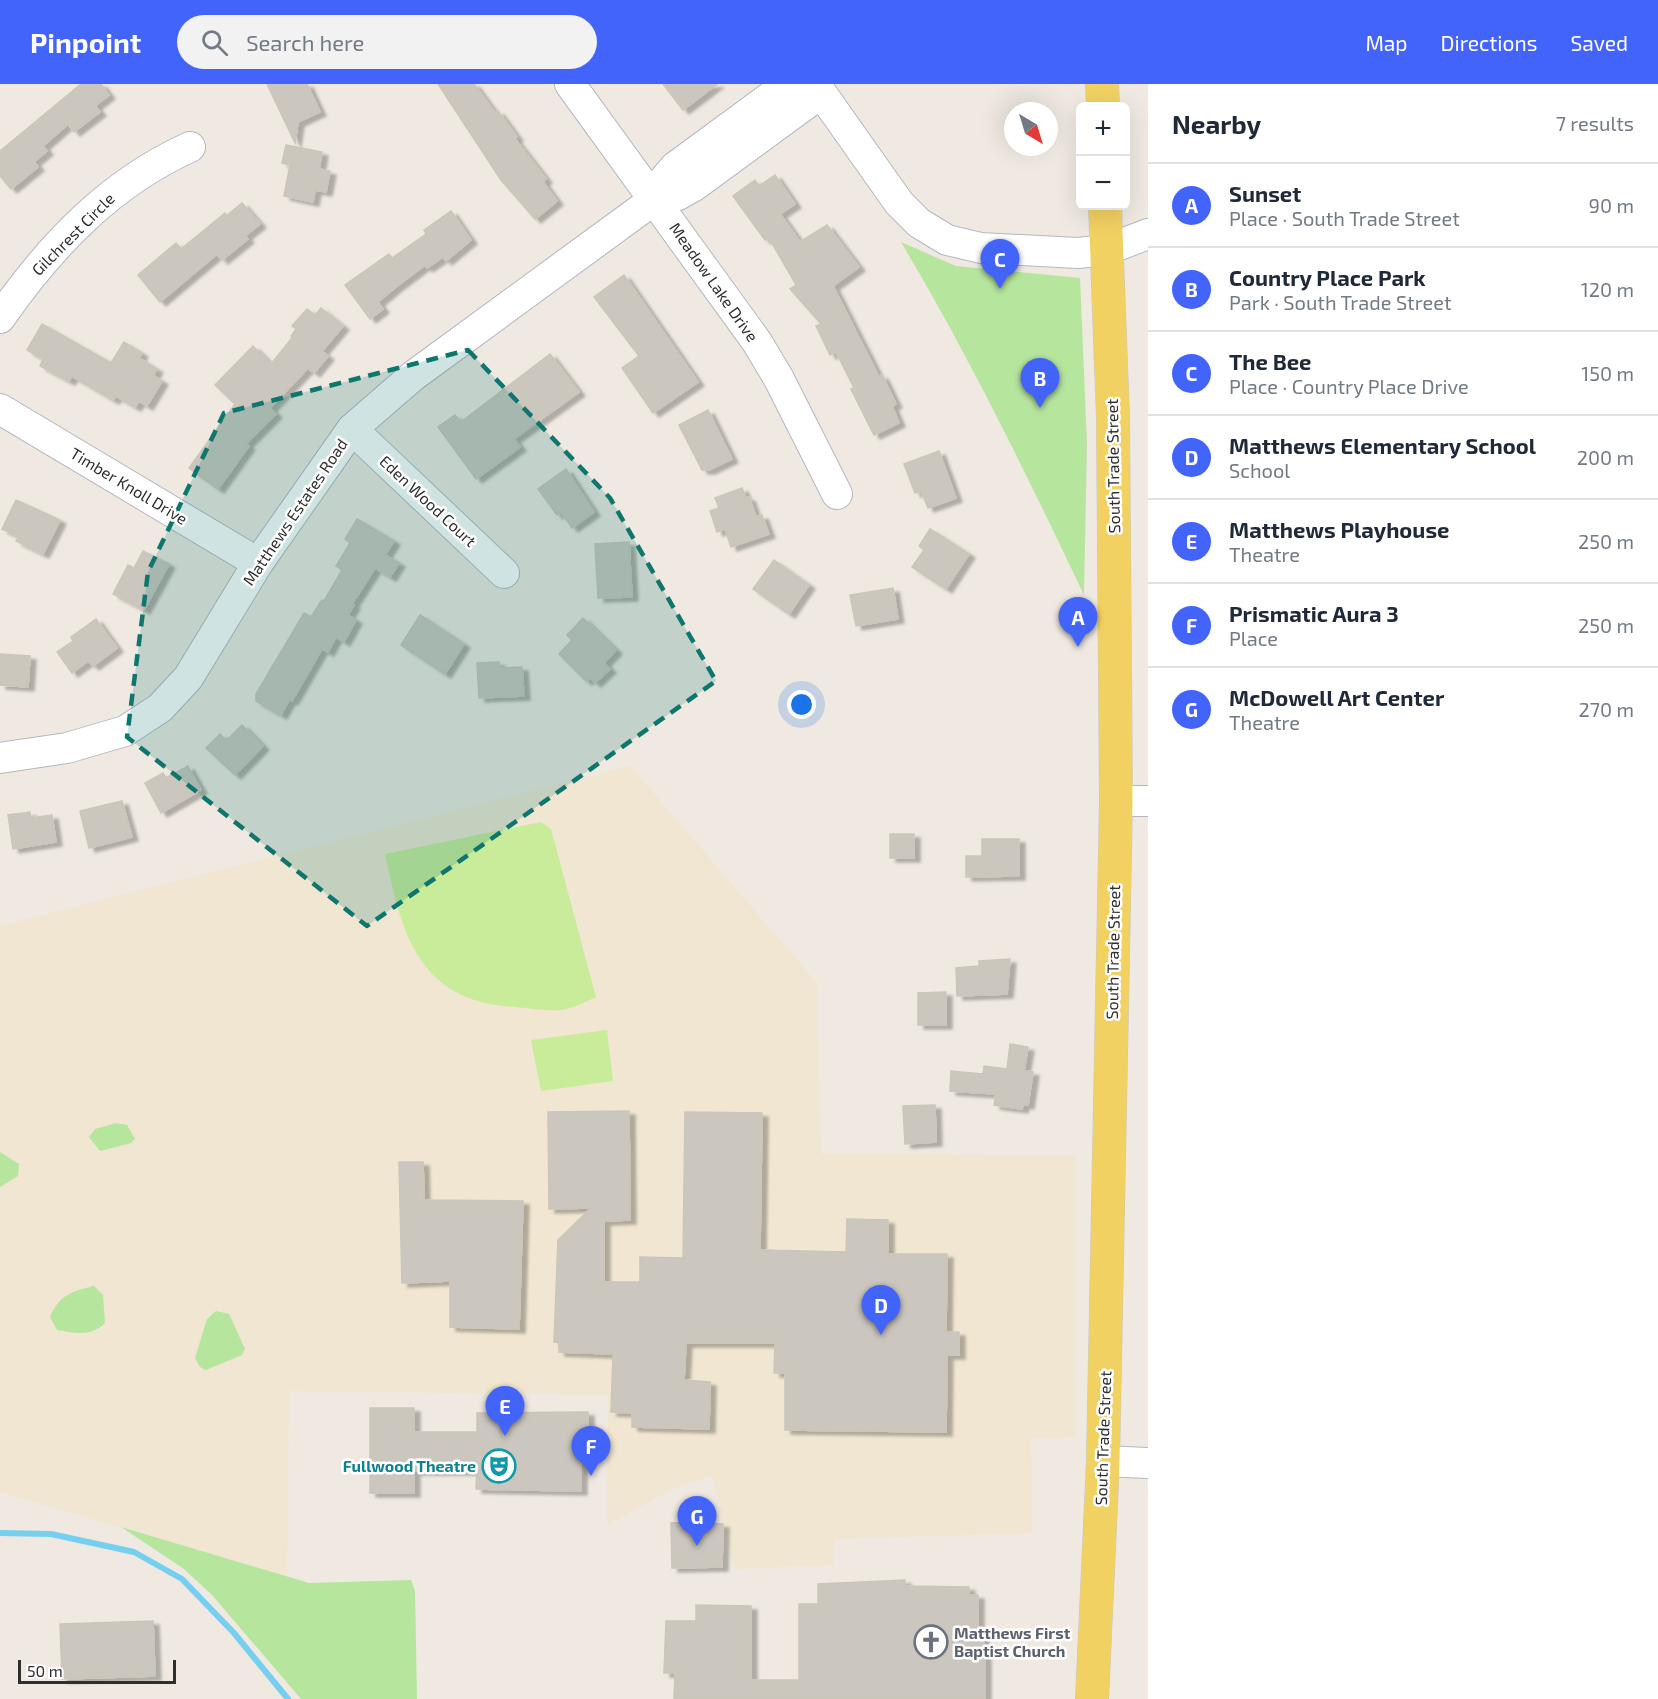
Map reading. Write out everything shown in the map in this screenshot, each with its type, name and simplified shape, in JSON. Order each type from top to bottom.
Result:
[{"type":"main road","points":[[1102,84],[1103,102]]},
{"type":"main road","name":"South Trade Street","points":[[1092,1699],[1103,1461],[1116,801],[1113,417],[1105,210]]},
{"type":"street","name":"Meadow Lake Drive","points":[[570,84],[757,342],[779,379],[837,494]]},
{"type":"street","name":"Matthews Estates Road","points":[[655,199],[662,182],[675,167],[788,84]]},
{"type":"street","name":"Matthews Estates Road","points":[[0,758],[67,748],[125,731],[160,708],[188,678],[258,563],[352,429],[413,376],[655,199],[678,195],[694,186],[818,88]]},
{"type":"street","points":[[818,88],[899,203],[919,222],[947,240],[981,248],[1070,253],[1106,250],[1148,258]]},
{"type":"street","name":"Gilchrest Circle","points":[[0,318],[21,287],[85,218],[125,183],[156,162],[190,147]]},
{"type":"street","points":[[1106,250],[1148,234]]},
{"type":"street","name":"Timber Knoll Drive","points":[[0,409],[258,563]]},
{"type":"street","name":"Eden Wood Court","points":[[352,429],[504,573]]},
{"type":"street","points":[[1116,801],[1148,801]]},
{"type":"street","points":[[1103,1461],[1148,1463]]},
{"type":"highlighted area","points":[[468,350],[610,498],[716,681],[546,803],[367,926],[127,737],[148,572],[224,413]]},
{"type":"shaded area","points":[[630,766],[817,983],[821,1154],[1076,1155],[1076,1437],[1031,1438],[1032,1533],[835,1539],[833,1565],[734,1569],[712,1476],[674,1488],[607,1525],[608,1395],[289,1391],[287,1577],[0,1492],[0,926]]},
{"type":"green space","points":[[901,242],[956,266],[1080,278],[1087,444],[1084,595],[997,416]]},
{"type":"green space","points":[[541,822],[551,829],[596,997],[570,1008],[549,1010],[483,1002],[457,992],[436,978],[420,959],[408,937],[385,854]]},
{"type":"green space","points":[[607,1030],[613,1081],[541,1091],[531,1040]]},
{"type":"green space","points":[[116,1123],[127,1125],[135,1139],[131,1143],[100,1151],[89,1137],[95,1129]]},
{"type":"green space","points":[[0,1152],[19,1164],[18,1176],[0,1187]]},
{"type":"green space","points":[[94,1286],[103,1295],[105,1323],[88,1332],[57,1330],[50,1317],[57,1304],[72,1292]]},
{"type":"green space","points":[[216,1311],[229,1314],[245,1349],[242,1355],[206,1370],[200,1367],[195,1358],[207,1319]]},
{"type":"green space","points":[[121,1527],[309,1583],[411,1580],[415,1591],[417,1699],[301,1699],[212,1595],[184,1569]]},
{"type":"building","points":[[81,84],[101,84],[109,95],[95,106],[100,112],[74,132],[68,124],[43,146],[47,151],[34,162],[38,167],[11,189],[0,176],[0,151]]},
{"type":"building","points":[[267,84],[307,84],[320,112],[298,122],[295,143]]},
{"type":"building","points":[[438,84],[474,84],[495,113],[498,111],[517,137],[515,139],[546,179],[543,182],[557,201],[535,219],[501,180]]},
{"type":"building","points":[[663,84],[717,84],[683,110]]},
{"type":"building","points":[[286,145],[322,152],[319,169],[330,171],[326,192],[315,190],[313,202],[284,196],[290,165],[282,163]]},
{"type":"building","points":[[775,175],[795,204],[780,214],[800,242],[827,225],[859,267],[833,286],[879,377],[882,375],[896,404],[892,406],[899,423],[874,435],[836,352],[830,355],[816,326],[821,324],[790,289],[796,285],[769,238],[765,240],[733,196],[755,180],[759,186]]},
{"type":"building","points":[[242,203],[260,224],[245,236],[248,239],[222,260],[217,254],[160,302],[138,275],[176,243],[181,249],[225,213],[226,216]]},
{"type":"building","points":[[451,211],[471,240],[446,261],[443,257],[427,268],[425,265],[396,287],[378,302],[383,309],[370,319],[345,285],[389,254],[392,258],[426,234],[424,230]]},
{"type":"building","points":[[624,275],[698,382],[653,413],[622,368],[639,356],[594,297]]},
{"type":"building","points":[[321,308],[343,326],[322,351],[328,356],[314,373],[308,368],[270,408],[276,414],[246,444],[249,446],[218,489],[189,468],[235,404],[215,385],[253,346],[271,364],[292,338],[296,329],[292,326],[307,309],[315,315]]},
{"type":"building","points":[[42,324],[111,363],[124,342],[142,353],[139,358],[157,369],[153,375],[162,381],[147,406],[139,401],[135,407],[116,396],[113,400],[72,376],[69,381],[40,366],[43,359],[27,350]]},
{"type":"building","points":[[550,354],[579,392],[514,439],[520,447],[476,479],[438,427],[455,415],[461,422]]},
{"type":"building","points":[[708,410],[732,459],[709,470],[702,470],[679,425]]},
{"type":"building","points":[[939,451],[956,498],[928,508],[921,491],[915,493],[904,464]]},
{"type":"building","points":[[566,469],[594,512],[572,528],[561,512],[557,515],[538,489]]},
{"type":"building","points":[[742,488],[746,498],[749,497],[756,517],[762,515],[769,534],[731,547],[725,529],[717,532],[710,511],[719,508],[715,498]]},
{"type":"building","points":[[16,500],[60,520],[43,554],[16,541],[19,536],[2,529]]},
{"type":"building","points":[[357,519],[394,541],[385,555],[399,563],[390,577],[375,568],[352,604],[354,605],[348,615],[356,620],[344,642],[336,637],[328,652],[322,649],[292,701],[290,699],[281,715],[256,701],[256,694],[304,613],[311,617],[322,600],[324,601],[342,570],[336,566],[350,543],[345,539]]},
{"type":"building","points":[[930,529],[969,554],[946,589],[912,567],[924,550],[919,546]]},
{"type":"building","points":[[629,542],[632,597],[598,598],[595,544]]},
{"type":"building","points":[[143,551],[169,564],[144,610],[113,594],[128,565],[134,568]]},
{"type":"building","points":[[774,560],[809,585],[789,614],[753,589]]},
{"type":"building","points":[[893,588],[898,619],[856,626],[850,595]]},
{"type":"building","points":[[420,615],[464,644],[445,674],[401,645]]},
{"type":"building","points":[[583,618],[616,650],[604,663],[610,669],[595,683],[590,678],[586,681],[559,654],[572,640],[567,635]]},
{"type":"building","points":[[96,619],[117,648],[93,666],[88,661],[72,673],[57,652],[73,641],[71,637]]},
{"type":"building","points":[[0,654],[30,656],[28,687],[0,685]]},
{"type":"building","points":[[499,662],[499,668],[522,667],[524,696],[479,698],[477,663]]},
{"type":"building","points":[[242,725],[263,746],[235,775],[206,748],[220,734],[226,741]]},
{"type":"building","points":[[188,766],[201,790],[161,813],[145,783],[163,773],[166,778]]},
{"type":"building","points":[[122,801],[132,837],[89,848],[80,811]]},
{"type":"building","points":[[30,812],[31,818],[52,815],[56,842],[13,849],[8,815]]},
{"type":"building","points":[[890,834],[914,834],[914,858],[890,858]]},
{"type":"building","points":[[982,839],[1019,839],[1019,876],[966,877],[966,856],[982,856]]},
{"type":"building","points":[[1010,959],[1007,994],[957,996],[956,968],[979,966],[979,961]]},
{"type":"building","points":[[946,992],[946,1025],[918,1025],[918,993]]},
{"type":"building","points":[[1010,1044],[1028,1047],[1024,1071],[1033,1072],[1028,1105],[1023,1104],[1022,1109],[994,1105],[996,1094],[950,1091],[951,1071],[983,1074],[984,1066],[1007,1069]]},
{"type":"building","points":[[935,1105],[936,1142],[905,1144],[903,1106]]},
{"type":"building","points":[[629,1111],[630,1220],[604,1221],[604,1282],[640,1282],[640,1257],[683,1258],[685,1112],[762,1113],[760,1250],[846,1252],[847,1219],[888,1220],[888,1254],[947,1254],[946,1332],[959,1332],[959,1355],[947,1355],[946,1432],[785,1430],[785,1373],[774,1373],[775,1343],[686,1343],[684,1380],[710,1382],[709,1429],[632,1427],[632,1413],[611,1412],[613,1354],[559,1352],[559,1343],[554,1342],[558,1240],[591,1208],[549,1209],[548,1112]]},
{"type":"building","points":[[399,1162],[423,1162],[424,1200],[523,1201],[519,1329],[450,1327],[450,1281],[402,1283]]},
{"type":"building","points":[[370,1408],[414,1408],[414,1432],[477,1432],[477,1413],[588,1412],[588,1462],[581,1462],[581,1491],[476,1489],[477,1471],[414,1471],[414,1493],[370,1493]]},
{"type":"building","points":[[671,1523],[723,1524],[722,1567],[672,1568]]},
{"type":"building","name":"Matthews First Baptist Church","points":[[905,1580],[905,1586],[969,1587],[969,1595],[978,1595],[978,1636],[982,1635],[985,1647],[985,1699],[674,1699],[675,1673],[664,1673],[666,1621],[696,1621],[696,1605],[751,1606],[751,1680],[799,1680],[799,1604],[818,1604],[818,1584]]},
{"type":"building","points":[[153,1621],[155,1676],[62,1679],[60,1624]]},
{"type":"waterway","points":[[0,1533],[51,1534],[134,1552],[182,1579],[234,1633],[288,1699]]},
{"type":"place","name":"The Bee","points":[[1000,289]]},
{"type":"place","name":"Country Place Park","points":[[1040,408]]},
{"type":"place","name":"Sunset","points":[[1078,647]]},
{"type":"place","name":"Matthews Elementary School","points":[[881,1335]]},
{"type":"place","name":"Matthews Playhouse","points":[[505,1436]]},
{"type":"place","name":"Fullwood Theatre","points":[[499,1466]]},
{"type":"place","name":"Prismatic Aura 3","points":[[591,1476]]},
{"type":"place","name":"McDowell Art Center","points":[[697,1546]]},
{"type":"place","name":"Matthews First Baptist Church","points":[[931,1642]]}]
